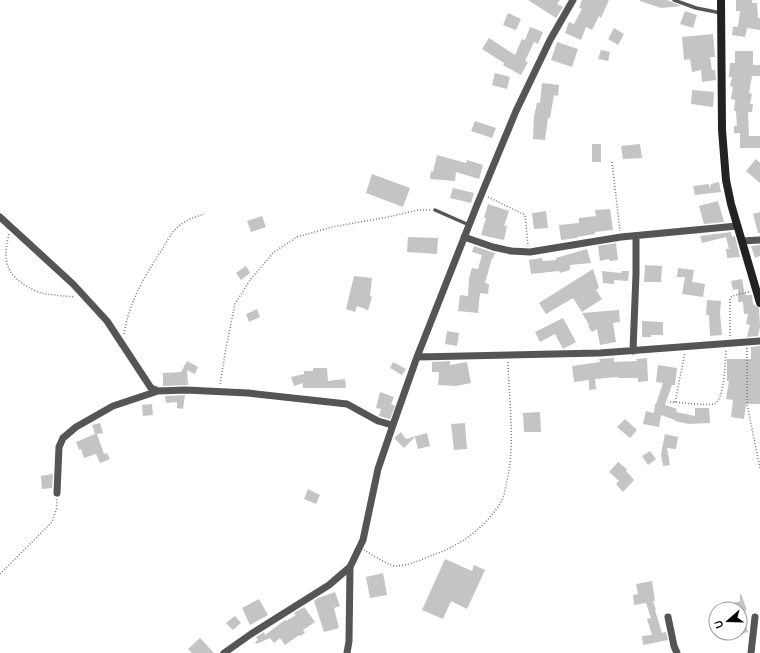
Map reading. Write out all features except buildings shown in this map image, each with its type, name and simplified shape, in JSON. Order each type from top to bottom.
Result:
[{"type":"street","points":[[347,653],[349,634],[350,567],[363,540],[378,469],[392,426],[468,225],[516,111],[550,40],[573,0]]},
{"type":"street","points":[[721,0],[722,130],[725,172],[731,204],[760,303]]},
{"type":"street","points":[[0,217],[73,284],[108,321],[151,388],[158,391]]},
{"type":"street","points":[[464,237],[493,247],[511,251],[529,252],[621,237],[737,226]]},
{"type":"street","points":[[633,351],[636,236]]},
{"type":"street","points":[[742,241],[760,240]]},
{"type":"street","points":[[417,357],[600,353],[760,341]]},
{"type":"street","points":[[58,493],[60,447],[63,438],[76,427],[113,406],[158,391],[186,390],[248,393],[347,404],[378,421],[392,426]]},
{"type":"street","points":[[224,653],[251,634],[329,585],[350,567]]},
{"type":"street","points":[[668,617],[674,646],[678,653]]},
{"type":"street","points":[[750,653],[755,617]]},
{"type":"lane","points":[[674,0],[696,8],[721,13]]},
{"type":"lane","points":[[435,210],[468,225]]},
{"type":"path","points":[[612,162],[621,237]]},
{"type":"path","points":[[481,194],[525,215],[529,252]]},
{"type":"path","points":[[219,392],[235,304],[250,280],[274,252],[297,237],[332,227],[418,210],[435,210]]},
{"type":"path","points":[[123,344],[126,319],[135,296],[149,269],[178,226],[190,218],[204,214]]},
{"type":"path","points":[[10,226],[5,247],[5,257],[7,267],[15,279],[41,293],[87,299]]},
{"type":"path","points":[[670,402],[714,404],[718,401],[722,388],[729,344],[730,299],[732,296],[756,290]]},
{"type":"path","points":[[747,342],[747,404],[760,468]]},
{"type":"path","points":[[675,402],[686,347]]},
{"type":"path","points":[[359,547],[382,561],[396,566],[414,563],[444,551],[468,537],[490,518],[503,499],[510,471],[511,435],[508,355]]},
{"type":"path","points":[[0,574],[52,522],[57,507],[58,493]]}]
